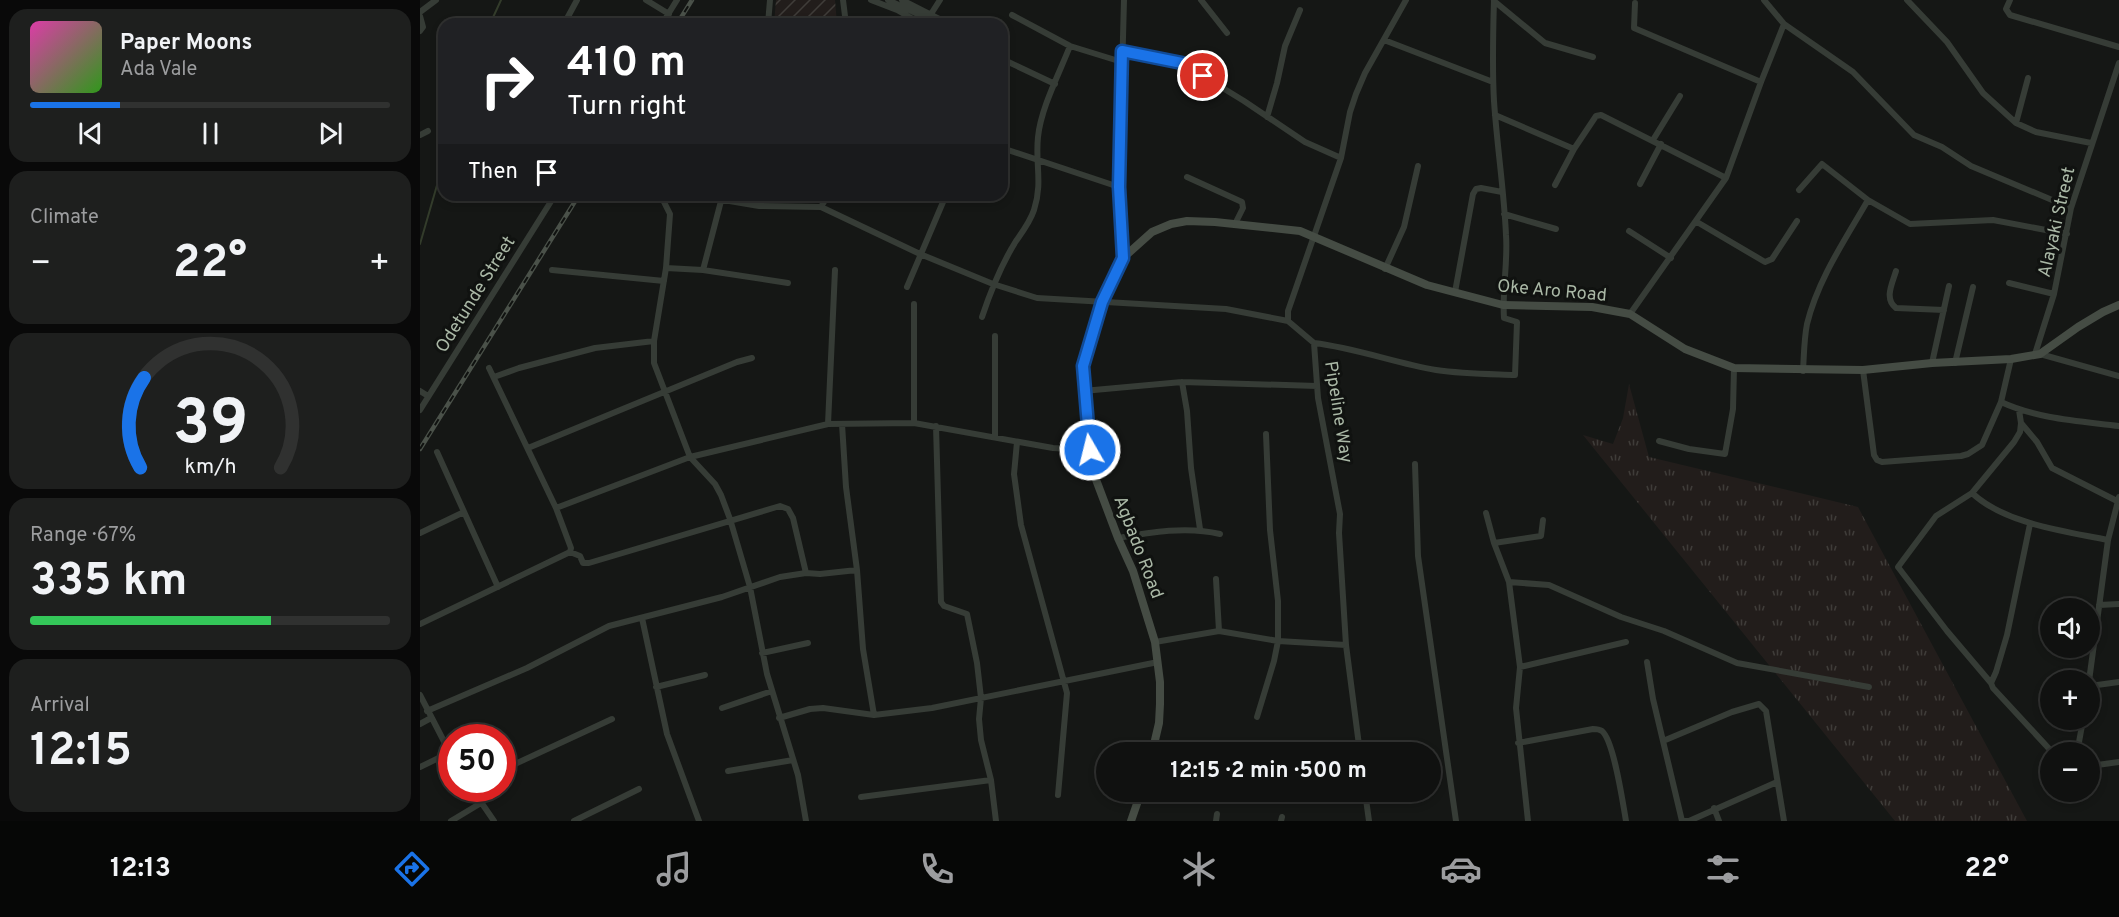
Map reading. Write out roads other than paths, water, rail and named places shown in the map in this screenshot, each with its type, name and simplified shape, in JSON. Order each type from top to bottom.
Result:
[{"type":"main road","name":"Oke Aro Road","points":[[1123,258],[1152,232],[1171,224],[1187,221],[1289,230],[1314,236],[1385,269],[1427,285],[1503,305],[1592,307],[1630,314],[1685,349],[1734,368],[1863,370],[1932,363],[2011,360],[2038,354],[2078,327],[2119,305]]},
{"type":"main road","name":"Agbado Road","points":[[1123,258],[1102,302],[1083,366],[1083,391],[1095,477],[1133,571],[1155,642],[1160,704],[1155,742]]},
{"type":"main road","points":[[1131,821],[1138,802]]},
{"type":"street","points":[[420,31],[423,27],[420,14],[436,0]]},
{"type":"street","points":[[567,18],[577,0]]},
{"type":"street","points":[[646,0],[669,14]]},
{"type":"street","points":[[666,18],[677,0]]},
{"type":"street","points":[[768,18],[770,0]]},
{"type":"street","points":[[843,0],[845,18]]},
{"type":"street","points":[[871,0],[911,18]]},
{"type":"street","points":[[888,0],[926,18]]},
{"type":"street","points":[[902,0],[938,18]]},
{"type":"street","points":[[931,14],[940,0]]},
{"type":"street","name":"Agbado Road","points":[[1123,258],[1119,187],[1124,0]]},
{"type":"street","points":[[1201,0],[1227,33]]},
{"type":"street","points":[[735,201],[759,206],[821,207],[920,254],[993,284],[1037,298],[1226,309],[1288,321],[1289,305],[1341,158],[1356,94],[1406,0]]},
{"type":"street","points":[[1494,0],[1545,43],[1593,57]]},
{"type":"street","points":[[1314,343],[1343,346],[1434,369],[1475,375],[1515,375],[1517,322],[1504,318],[1503,305],[1507,255],[1493,82],[1494,0]]},
{"type":"street","points":[[1764,0],[1784,24],[1853,72],[1914,135],[1942,147],[1971,166],[2071,208]]},
{"type":"street","points":[[2010,0],[2006,9],[2010,15],[2119,47]]},
{"type":"street","points":[[1911,2],[1947,42],[1983,93],[2016,123],[2036,132],[2091,143]]},
{"type":"street","points":[[1635,3],[1634,28],[1761,82]]},
{"type":"street","points":[[1267,117],[1285,46],[1300,10]]},
{"type":"street","points":[[1012,15],[1070,46],[1122,62]]},
{"type":"street","points":[[1630,314],[1726,178],[1784,24]]},
{"type":"street","points":[[1384,40],[1493,82]]},
{"type":"street","points":[[982,317],[993,284],[1016,240],[1031,219],[1040,185],[1038,137],[1044,113],[1070,46]]},
{"type":"street","points":[[1122,51],[1182,63],[1305,142],[1341,158]]},
{"type":"street","points":[[1008,62],[1055,84]]},
{"type":"street","name":"Alayaki Street","points":[[2038,354],[2054,294],[2071,208],[2119,63]]},
{"type":"street","points":[[2016,123],[2028,78]]},
{"type":"street","points":[[1653,140],[1680,96]]},
{"type":"street","points":[[1495,115],[1574,149]]},
{"type":"street","points":[[1555,186],[1574,149],[1596,116],[1601,115],[1726,178]]},
{"type":"street","points":[[420,135],[428,131]]},
{"type":"street","points":[[1640,184],[1661,144]]},
{"type":"street","points":[[1008,150],[1119,187]]},
{"type":"street","points":[[1799,190],[1822,164],[1868,200],[1910,224],[1993,220],[2067,234]]},
{"type":"street","points":[[1385,269],[1404,227],[1418,166]]},
{"type":"street","points":[[1187,177],[1242,202],[1243,208],[1235,224]]},
{"type":"street","points":[[1455,292],[1473,194],[1476,189],[1481,188],[1502,192]]},
{"type":"street","points":[[1803,370],[1807,326],[1818,291],[1825,274],[1868,200]]},
{"type":"street","name":"Odetunde Street","points":[[420,410],[551,201]]},
{"type":"street","points":[[664,201],[670,213],[666,268],[654,341],[654,363],[690,457],[715,484],[730,519],[750,586],[762,652],[779,718],[793,760],[806,821]]},
{"type":"street","points":[[703,270],[725,201]]},
{"type":"street","points":[[821,207],[824,201]]},
{"type":"street","points":[[907,287],[943,201]]},
{"type":"street","points":[[1504,214],[1556,230]]},
{"type":"street","points":[[1697,222],[1765,262],[1772,259],[1797,221]]},
{"type":"street","points":[[1629,231],[1671,258]]},
{"type":"street","points":[[666,268],[703,270],[788,283]]},
{"type":"street","points":[[552,270],[664,281]]},
{"type":"street","points":[[828,424],[835,270]]},
{"type":"street","points":[[1896,271],[1889,297],[1890,304],[1896,308],[1944,310]]},
{"type":"street","points":[[2009,283],[2054,294]]},
{"type":"street","points":[[1932,363],[1949,286]]},
{"type":"street","points":[[1955,363],[1973,287]]},
{"type":"street","points":[[914,304],[914,423]]},
{"type":"street","name":"Pipeline Way","points":[[1288,321],[1314,343],[1317,386],[1340,514],[1339,533],[1346,645],[1359,742]]},
{"type":"street","points":[[995,336],[995,437]]},
{"type":"street","points":[[494,377],[529,365],[595,348],[654,341]]},
{"type":"street","points":[[2038,354],[2119,376]]},
{"type":"street","points":[[528,448],[737,362],[753,358]]},
{"type":"street","points":[[1863,370],[1874,455],[1882,462],[1968,454],[1982,445],[2001,402],[2011,360]]},
{"type":"street","points":[[489,368],[556,508],[571,548],[570,552]]},
{"type":"street","points":[[1659,441],[1689,449],[1725,454],[1733,409],[1734,368]]},
{"type":"street","points":[[1182,382],[1200,529]]},
{"type":"street","points":[[1083,391],[1182,382],[1317,386]]},
{"type":"street","points":[[420,391],[428,396]]},
{"type":"street","points":[[2001,402],[2019,410],[2051,418],[2119,426]]},
{"type":"street","points":[[2019,410],[2020,432],[2014,442],[1972,493],[1936,516],[1898,567],[1947,631],[1991,682],[1993,688],[2043,742]]},
{"type":"street","points":[[556,508],[690,457],[828,424],[914,423],[1053,448],[1090,450]]},
{"type":"street","points":[[2021,423],[2037,442],[2052,468],[2118,499],[2108,540],[2100,598]]},
{"type":"street","points":[[842,424],[846,487],[857,570],[863,649],[874,715]]},
{"type":"street","points":[[936,426],[941,602],[944,606],[967,614],[977,663],[981,698],[979,719],[981,740],[991,780],[996,821]]},
{"type":"street","points":[[1257,717],[1278,641],[1278,601],[1270,530],[1266,434]]},
{"type":"street","points":[[1017,442],[1014,474],[1021,525],[1067,699],[1058,795]]},
{"type":"street","points":[[436,452],[498,587]]},
{"type":"street","points":[[1415,464],[1418,556],[1456,821]]},
{"type":"street","points":[[1972,493],[1981,501],[2030,524],[2108,540]]},
{"type":"street","points":[[420,624],[570,552],[580,556],[583,563],[589,563],[730,519],[780,506],[788,509],[793,518],[806,573]]},
{"type":"street","points":[[420,533],[464,512]]},
{"type":"street","points":[[1486,513],[1494,543],[1509,582],[1520,667],[1516,708],[1528,821]]},
{"type":"street","points":[[1494,543],[1541,536],[1543,520]]},
{"type":"street","points":[[1991,682],[2007,635],[2030,524]]},
{"type":"street","points":[[1118,538],[1145,533],[1200,529],[1220,534]]},
{"type":"street","points":[[427,711],[527,668],[609,626],[722,597],[780,578],[806,573],[820,574],[857,570]]},
{"type":"street","points":[[1216,579],[1219,631]]},
{"type":"street","points":[[1509,582],[1549,585],[1621,617],[1664,631],[1737,663],[1869,687]]},
{"type":"street","points":[[2100,605],[2119,604]]},
{"type":"street","points":[[642,618],[667,734],[699,821]]},
{"type":"street","points":[[1155,642],[1219,631],[1278,641],[1346,645]]},
{"type":"street","points":[[1520,667],[1626,642]]},
{"type":"street","points":[[762,652],[808,643]]},
{"type":"street","points":[[779,718],[823,708],[874,715],[932,708],[1158,662]]},
{"type":"street","points":[[1647,662],[1653,699],[1682,821],[1777,782]]},
{"type":"street","points":[[656,687],[705,675]]},
{"type":"street","points":[[2100,685],[2119,682]]},
{"type":"street","points":[[722,708],[772,691]]},
{"type":"street","points":[[420,695],[438,732]]},
{"type":"street","points":[[1663,741],[1732,712],[1759,704],[1766,711],[1784,821]]},
{"type":"street","points":[[420,724],[431,718]]},
{"type":"street","points":[[516,764],[612,719]]},
{"type":"street","points":[[1518,743],[1600,729],[1609,744],[1626,821]]},
{"type":"street","points":[[420,767],[438,760]]},
{"type":"street","points":[[728,771],[793,760]]},
{"type":"street","points":[[2100,765],[2119,762]]},
{"type":"street","points":[[861,797],[991,780]]},
{"type":"street","points":[[574,821],[639,789]]},
{"type":"street","points":[[1366,802],[1369,821]]},
{"type":"street","points":[[451,821],[481,803],[494,821]]},
{"type":"street","points":[[1714,808],[1719,821]]},
{"type":"waterway","points":[[493,18],[501,0]]},
{"type":"waterway","points":[[420,244],[438,182]]},
{"type":"railway","points":[[681,18],[692,0]]},
{"type":"railway","points":[[420,449],[575,201]]}]
